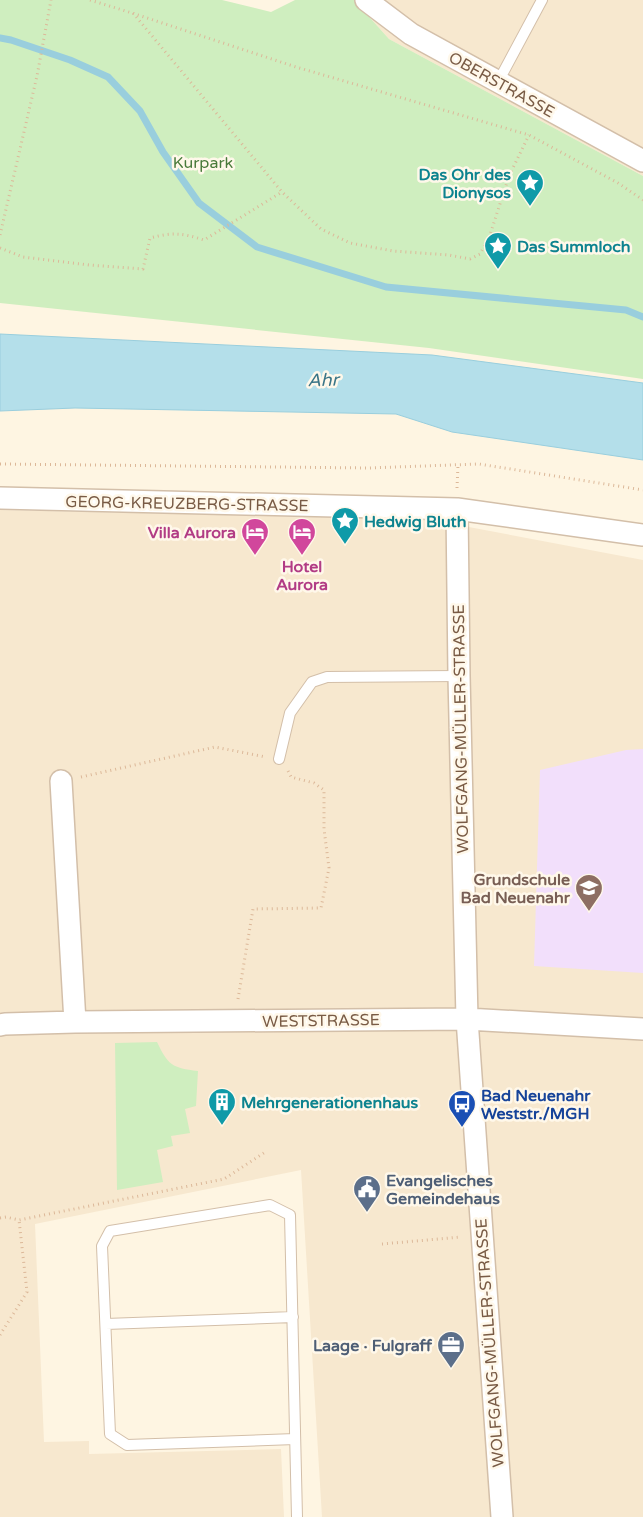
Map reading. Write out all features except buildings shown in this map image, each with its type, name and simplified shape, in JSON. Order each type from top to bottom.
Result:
[{"type":"street","name":"OBERSTRASSE","points":[[366,0],[412,34],[643,161]]},
{"type":"street","name":"GEORG-KREUZBERG-STRASSE","points":[[0,498],[457,502],[643,535]]},
{"type":"street","name":"WOLFGANG-MÜLLER-STRASSE","points":[[457,502],[467,1019],[502,1517]]},
{"type":"street","points":[[61,781],[75,1022]]},
{"type":"street","name":"WESTSTRASSE","points":[[0,1025],[75,1022],[467,1019],[643,1029]]},
{"type":"lane","points":[[498,82],[542,0]]},
{"type":"lane","points":[[279,759],[290,713],[312,682],[327,677],[459,676]]},
{"type":"lane","points":[[295,1439],[126,1445],[110,1434],[102,1246],[110,1231],[270,1205],[290,1215],[297,1517]]},
{"type":"lane","points":[[106,1324],[293,1317]]},
{"type":"path","points":[[0,235],[37,76],[51,0]]},
{"type":"path","points":[[90,0],[296,67],[529,135],[618,183],[643,200]]},
{"type":"path","points":[[132,13],[282,192],[321,229],[350,243],[393,251],[449,255],[470,259],[480,254],[489,238],[509,176],[529,135]]},
{"type":"path","points":[[0,248],[23,257],[143,269],[150,238],[167,234],[184,234],[204,240],[282,192]]},
{"type":"path","points":[[0,464],[368,468],[479,464],[643,490]]},
{"type":"path","points":[[457,502],[458,465]]},
{"type":"path","points":[[61,781],[215,747],[279,759],[291,777],[314,783],[324,790],[324,829],[329,868],[320,908],[253,909],[234,1021]]},
{"type":"path","points":[[0,1218],[6,1217],[19,1220],[224,1179],[267,1151]]},
{"type":"path","points":[[0,1335],[28,1292],[19,1220]]},
{"type":"path","points":[[382,1244],[482,1235]]},
{"type":"shaded area","points":[[354,0],[643,0],[643,176],[389,39]]},
{"type":"shaded area","points":[[0,510],[426,519],[643,560],[643,1517],[322,1517],[301,1170],[35,1224],[44,1442],[89,1441],[89,1454],[281,1449],[284,1517],[0,1517]]},
{"type":"shaded area","name":"Grundschule Bad Neuenahr","points":[[643,749],[643,973],[534,966],[540,770],[626,750]]},
{"type":"green space","name":"Kurpark","points":[[0,0],[222,0],[271,12],[295,0],[354,0],[389,39],[643,176],[643,379],[429,348],[0,303]]},
{"type":"green space","points":[[157,1042],[164,1056],[172,1064],[177,1067],[198,1071],[196,1106],[185,1109],[190,1133],[171,1136],[173,1146],[157,1150],[163,1182],[117,1190],[115,1043]]},
{"type":"water","name":"Ahr","points":[[0,334],[432,355],[643,383],[643,460],[452,432],[396,414],[75,408],[0,411]]},
{"type":"waterway","points":[[0,38],[70,60],[108,77],[140,111],[163,152],[199,203],[257,247],[386,287],[626,310],[643,317]]},
{"type":"place","name":"Das Ohr des Dionysos","points":[[530,207]]},
{"type":"place","name":"Das Summloch","points":[[498,270]]},
{"type":"place","name":"Hedwig Bluth","points":[[345,545]]},
{"type":"place","name":"Villa Aurora","points":[[255,556]]},
{"type":"place","name":"Hotel Aurora","points":[[302,556]]},
{"type":"place","name":"Grundschule Bad Neuenahr","points":[[589,912]]},
{"type":"place","name":"Mehrgenerationenhaus","points":[[222,1126]]},
{"type":"place","name":"Bad Neuenahr Weststr./MGH","points":[[462,1128]]},
{"type":"place","name":"Evangelisches Gemeindehaus","points":[[367,1213]]},
{"type":"place","name":"Laage · Fulgraff","points":[[451,1369]]}]
